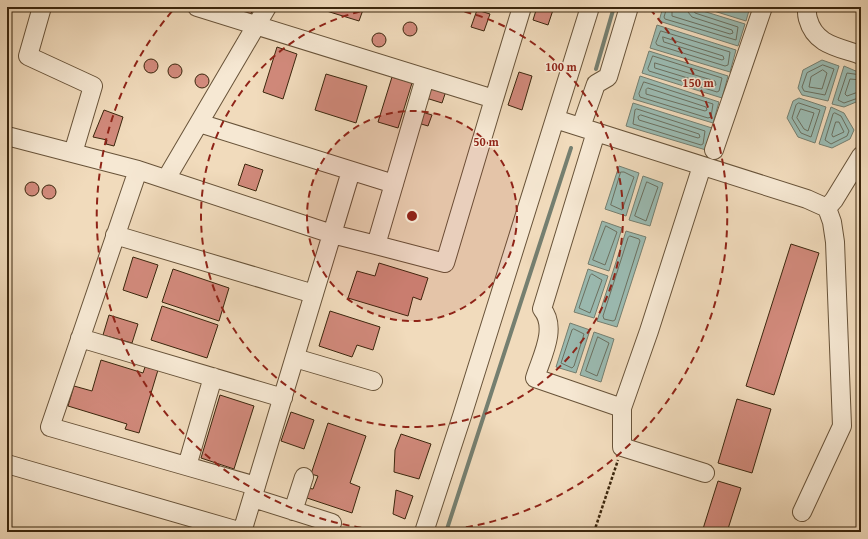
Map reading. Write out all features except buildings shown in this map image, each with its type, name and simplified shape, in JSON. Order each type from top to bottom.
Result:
[{"type":"street","points":[[42,7],[28,56],[93,86],[73,153]]},
{"type":"street","points":[[197,7],[494,99]]},
{"type":"street","points":[[166,179],[267,7]]},
{"type":"street","points":[[7,136],[138,170],[332,234],[446,263],[522,7]]},
{"type":"street","points":[[424,532],[462,416],[590,7]]},
{"type":"street","points":[[622,408],[535,378],[550,330],[548,316],[542,309],[588,130],[596,84],[608,77],[629,7]]},
{"type":"street","points":[[714,150],[763,7]]},
{"type":"street","points":[[808,7],[806,11],[812,31],[823,41],[861,55]]},
{"type":"street","points":[[376,245],[425,78]]},
{"type":"street","points":[[555,119],[807,199],[827,208],[832,222],[835,242],[842,426],[802,512]]},
{"type":"street","points":[[199,123],[394,184]]},
{"type":"street","points":[[827,208],[834,200],[861,156]]},
{"type":"street","points":[[702,166],[649,331],[622,408],[622,447],[705,473]]},
{"type":"street","points":[[138,170],[50,427],[186,466],[254,492],[293,511],[332,523]]},
{"type":"street","points":[[7,464],[242,532],[351,171]]},
{"type":"street","points":[[115,235],[314,294]]},
{"type":"street","points":[[80,338],[283,398]]},
{"type":"street","points":[[295,358],[373,381]]},
{"type":"street","points":[[186,466],[213,377]]},
{"type":"street","points":[[293,511],[304,477]]},
{"type":"path","points":[[594,532],[622,447]]},
{"type":"water","points":[[663,7],[690,7],[745,24],[738,46],[659,21]]},
{"type":"water","points":[[701,7],[750,7],[746,21]]},
{"type":"water","points":[[657,25],[736,50],[730,72],[650,48]]},
{"type":"water","points":[[649,51],[728,76],[722,98],[642,73]]},
{"type":"water","points":[[822,60],[839,66],[828,101],[802,95],[798,88],[803,70]]},
{"type":"water","points":[[844,66],[858,72],[861,70],[861,100],[844,107],[832,104]]},
{"type":"water","points":[[640,76],[719,102],[713,123],[633,99]]},
{"type":"water","points":[[799,98],[826,107],[815,143],[798,137],[787,118],[793,101]]},
{"type":"water","points":[[633,103],[712,128],[706,150],[626,126]]},
{"type":"water","points":[[831,107],[844,113],[854,130],[850,139],[832,148],[819,144]]},
{"type":"water","points":[[619,166],[639,173],[626,216],[605,209]]},
{"type":"water","points":[[643,176],[663,183],[650,226],[629,220]]},
{"type":"water","points":[[602,221],[622,228],[609,271],[588,264]]},
{"type":"water","points":[[626,231],[646,237],[617,327],[597,321]]},
{"type":"water","points":[[588,269],[608,276],[594,318],[574,312]]},
{"type":"water","points":[[570,323],[590,330],[576,373],[556,367]]},
{"type":"water","points":[[594,332],[614,339],[601,382],[580,375]]},
{"type":"waterway","points":[[596,69],[614,7]]},
{"type":"waterway","points":[[446,532],[571,148]]}]
